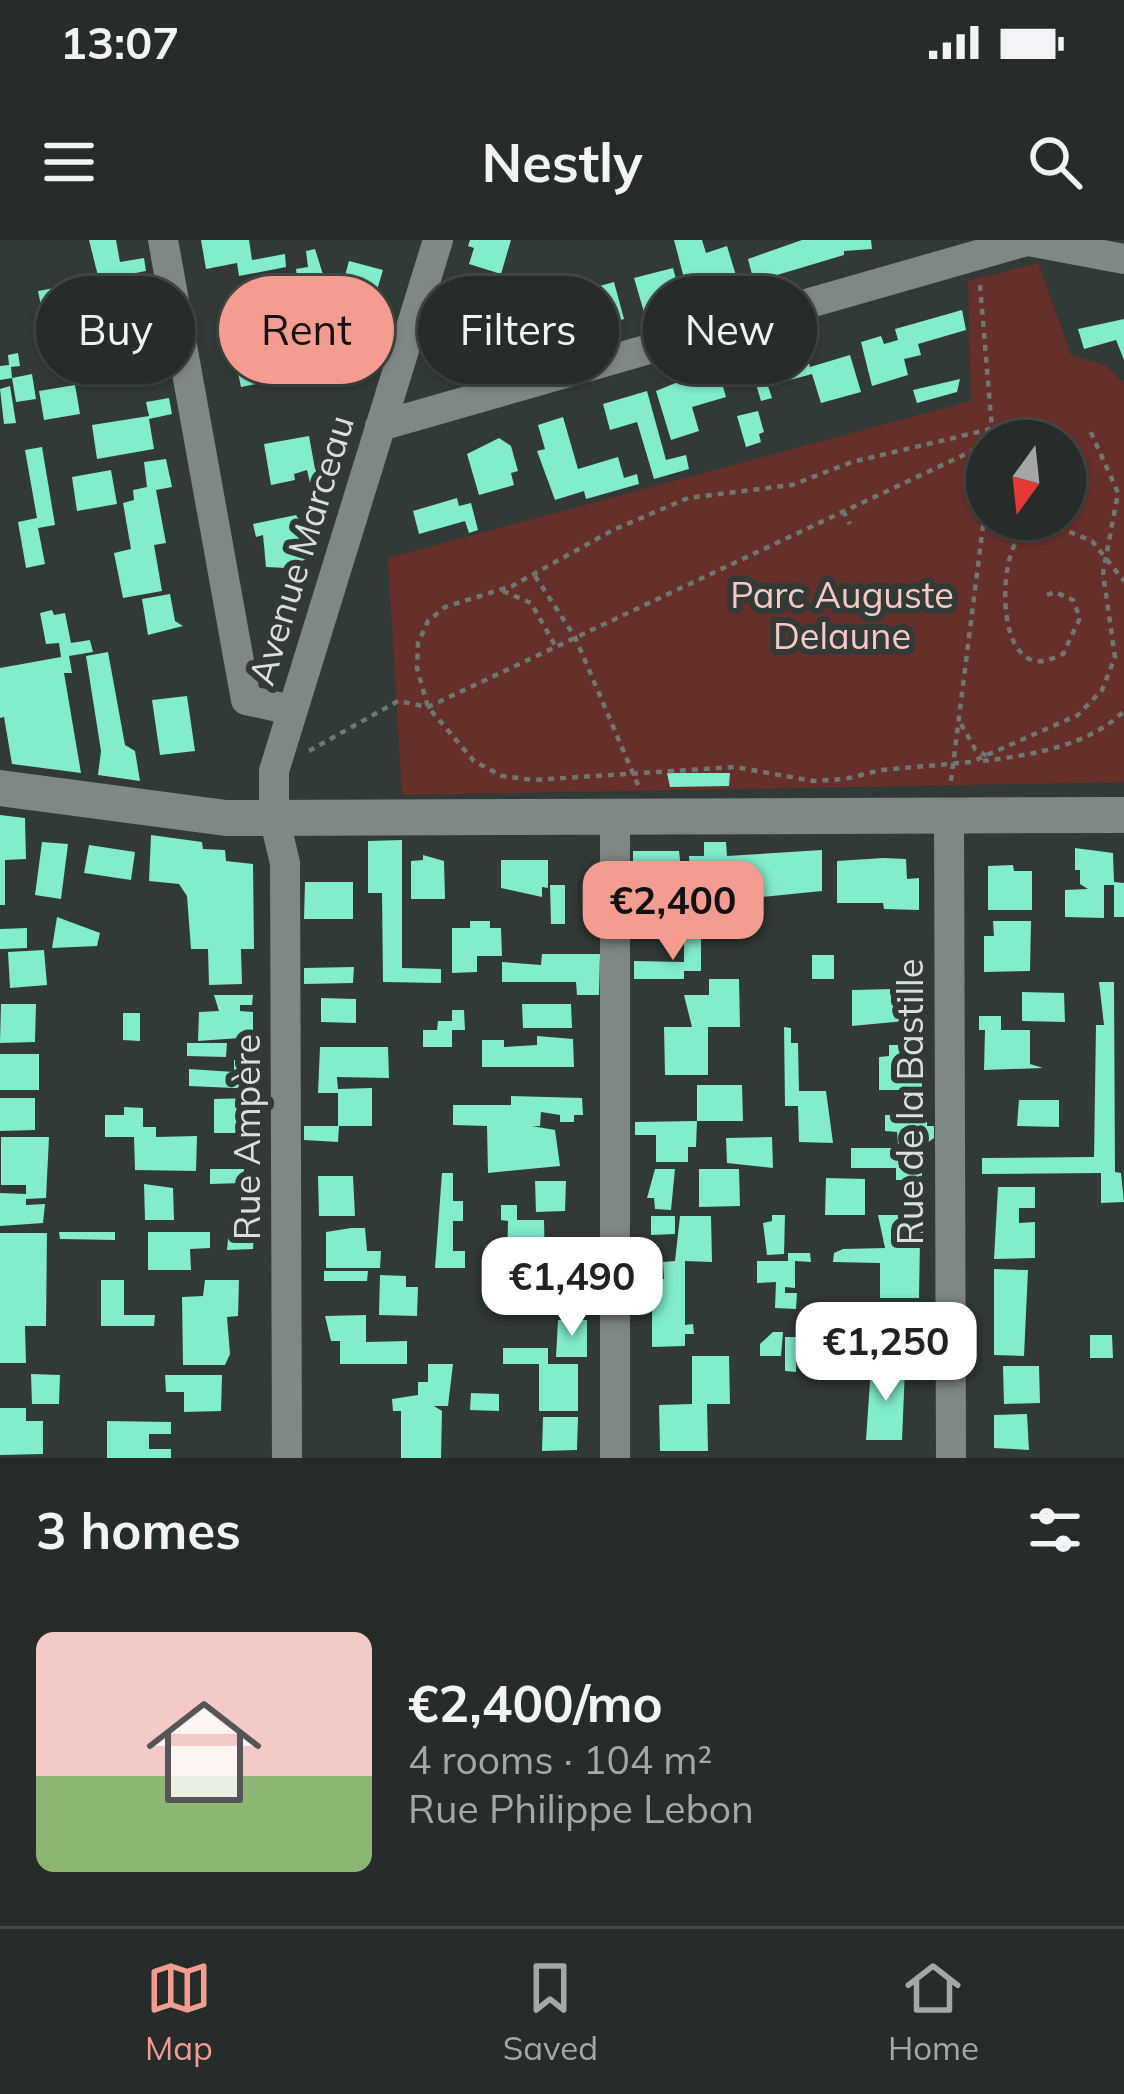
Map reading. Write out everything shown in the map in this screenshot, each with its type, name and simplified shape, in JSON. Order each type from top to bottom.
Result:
[{"type":"street","points":[[163,240],[246,700],[292,710]]},
{"type":"street","name":"Avenue Marceau","points":[[274,817],[274,771],[439,240]]},
{"type":"street","points":[[380,426],[1027,241],[1124,259]]},
{"type":"street","points":[[0,788],[226,818],[1124,815]]},
{"type":"street","name":"Rue Ampère","points":[[274,817],[285,863],[287,1458]]},
{"type":"street","points":[[615,1458],[626,817]]},
{"type":"street","name":"Rue de la Bastille","points":[[949,817],[951,1458]]},
{"type":"path","points":[[971,258],[979,279],[990,420]]},
{"type":"path","points":[[971,762],[1078,715],[1102,690],[1115,657],[1103,573],[1118,493],[1089,428]]},
{"type":"path","points":[[966,435],[852,462],[792,485],[688,498],[613,530],[535,576],[445,607],[428,621],[418,643],[417,668],[428,707],[454,743],[502,776],[533,780],[735,767],[813,781],[1034,754],[1108,727],[1124,711]]},
{"type":"path","points":[[274,771],[398,700],[428,707],[966,454]]},
{"type":"path","points":[[843,511],[850,524]]},
{"type":"path","points":[[1047,595],[1055,592],[1073,600],[1079,617],[1063,654],[1041,662],[1026,657],[1015,644],[1008,615],[1011,554],[1021,533],[1043,521],[1070,528],[1103,552],[1123,580]]},
{"type":"path","points":[[949,817],[981,540]]},
{"type":"path","points":[[719,570],[724,579]]},
{"type":"path","points":[[535,576],[575,638],[636,773],[626,817]]},
{"type":"path","points":[[498,589],[532,603],[556,647]]},
{"type":"path","points":[[959,719],[975,749],[987,756]]},
{"type":"green space","name":"Parc Auguste Delaune","points":[[1038,263],[1071,355],[1107,366],[1124,384],[1124,782],[402,795],[388,558],[971,401],[968,281]]},
{"type":"building","points":[[89,240],[116,240],[120,262],[144,258],[146,271],[98,276]]},
{"type":"building","points":[[201,240],[249,240],[252,260],[285,254],[286,267],[239,276],[237,263],[206,269]]},
{"type":"building","points":[[470,240],[511,240],[501,274],[469,264],[474,248],[468,246]]},
{"type":"building","points":[[674,240],[702,240],[706,253],[727,246],[736,276],[683,276]]},
{"type":"building","points":[[802,240],[871,240],[872,249],[844,251],[844,255],[774,276],[752,276],[748,259]]},
{"type":"building","points":[[315,249],[323,276],[297,276],[296,269],[308,267],[306,251]]},
{"type":"building","points":[[349,261],[383,270],[381,276],[345,276]]},
{"type":"building","points":[[673,268],[675,276],[643,276],[643,309],[634,278]]},
{"type":"building","points":[[962,310],[966,330],[918,344],[921,355],[904,359],[908,375],[872,386],[861,342],[881,336],[884,344],[898,340],[895,329]]},
{"type":"building","points":[[1124,319],[1124,360],[1116,340],[1084,349],[1078,329]]},
{"type":"building","points":[[18,353],[20,366],[11,367],[12,378],[0,380],[0,366],[9,365],[8,355]]},
{"type":"building","points":[[850,355],[861,392],[821,403],[815,384],[817,365]]},
{"type":"building","points":[[32,374],[36,399],[16,402],[12,378]]},
{"type":"building","points":[[960,379],[957,392],[917,403],[913,390]]},
{"type":"building","points":[[673,384],[722,384],[726,397],[692,407],[699,431],[671,440],[656,391]]},
{"type":"building","points":[[756,384],[775,384],[768,386],[772,398],[761,401]]},
{"type":"building","points":[[75,385],[80,414],[44,420],[39,391]]},
{"type":"building","points":[[10,386],[16,423],[4,424],[0,389]]},
{"type":"building","points":[[647,391],[666,460],[686,455],[689,469],[654,479],[637,422],[610,430],[603,404]]},
{"type":"building","points":[[169,398],[172,414],[149,419],[154,449],[97,459],[92,425],[149,416],[146,402]]},
{"type":"building","points":[[758,411],[764,432],[759,434],[761,442],[746,447],[737,416]]},
{"type":"building","points":[[563,417],[578,469],[618,457],[624,478],[637,474],[639,484],[586,499],[584,491],[555,500],[537,451],[545,449],[538,425]]},
{"type":"building","points":[[309,436],[315,469],[332,466],[329,479],[310,483],[307,470],[294,474],[295,480],[271,485],[264,444]]},
{"type":"building","points":[[499,438],[511,446],[518,471],[511,473],[514,485],[479,495],[467,454]]},
{"type":"building","points":[[42,447],[55,525],[38,528],[45,564],[26,568],[18,522],[37,518],[25,450]]},
{"type":"building","points":[[166,459],[172,487],[156,490],[166,543],[154,545],[162,591],[123,598],[114,553],[131,549],[123,503],[134,500],[133,490],[147,487],[144,462]]},
{"type":"building","points":[[111,470],[117,504],[77,511],[72,477]]},
{"type":"building","points":[[457,498],[459,506],[471,503],[478,530],[469,533],[465,521],[419,534],[413,511]]},
{"type":"building","points":[[296,515],[306,532],[306,559],[287,568],[266,567],[263,535],[256,537],[253,524]]},
{"type":"building","points":[[170,594],[175,621],[183,626],[148,635],[142,599]]},
{"type":"building","points":[[52,610],[54,615],[65,613],[71,643],[90,640],[93,652],[69,656],[72,673],[64,673],[81,773],[12,764],[4,717],[0,718],[0,668],[61,657],[59,643],[46,644],[40,613]]},
{"type":"building","points":[[108,652],[125,745],[135,751],[140,781],[98,775],[101,751],[86,656]]},
{"type":"building","points":[[187,696],[195,751],[160,755],[152,700]]},
{"type":"building","points":[[667,773],[730,773],[729,786],[670,787]]},
{"type":"building","points":[[0,815],[25,818],[26,859],[5,860],[5,905],[0,905]]},
{"type":"building","points":[[151,835],[202,842],[203,849],[225,850],[226,861],[253,864],[254,949],[241,949],[242,984],[209,985],[208,949],[191,949],[187,896],[179,884],[149,881]]},
{"type":"building","points":[[402,840],[402,968],[441,969],[441,983],[383,982],[382,893],[368,893],[368,841]]},
{"type":"building","points":[[42,842],[68,844],[61,899],[35,895]]},
{"type":"building","points":[[704,842],[726,842],[727,856],[822,850],[822,891],[731,900],[731,886],[702,885],[701,875],[690,875],[689,856],[704,856]]},
{"type":"building","points":[[89,845],[135,852],[131,880],[84,873]]},
{"type":"building","points":[[1075,848],[1113,853],[1114,882],[1124,883],[1124,917],[1114,917],[1114,885],[1104,885],[1104,918],[1065,917],[1065,890],[1088,889],[1080,884],[1080,870],[1075,870]]},
{"type":"building","points":[[633,851],[679,851],[684,894],[659,894],[658,874],[633,874]]},
{"type":"building","points":[[423,855],[444,861],[445,899],[411,899],[411,861],[423,860]]},
{"type":"building","points":[[906,859],[907,879],[919,878],[919,910],[884,909],[883,903],[837,903],[837,861]]},
{"type":"building","points":[[501,860],[548,860],[548,888],[542,887],[542,897],[501,888]]},
{"type":"building","points":[[1013,865],[1014,871],[1032,871],[1032,910],[988,910],[988,866]]},
{"type":"building","points":[[305,882],[353,882],[353,919],[304,919]]},
{"type":"building","points":[[550,885],[565,885],[565,924],[551,924]]},
{"type":"building","points":[[57,917],[100,933],[97,946],[52,948]]},
{"type":"building","points":[[470,921],[490,921],[490,928],[501,928],[502,956],[477,956],[477,972],[452,973],[452,928],[470,928]]},
{"type":"building","points":[[993,921],[1031,921],[1030,971],[984,972],[984,936],[994,936]]},
{"type":"building","points":[[27,928],[27,948],[0,949],[0,929]]},
{"type":"building","points":[[684,935],[701,936],[701,971],[684,971],[684,979],[634,979],[634,961],[684,962]]},
{"type":"building","points":[[44,950],[47,985],[10,988],[8,952]]},
{"type":"building","points":[[542,954],[600,954],[599,995],[577,995],[576,982],[502,982],[502,962],[541,965]]},
{"type":"building","points":[[812,955],[834,955],[834,979],[812,979]]},
{"type":"building","points":[[354,967],[353,983],[304,984],[304,968]]},
{"type":"building","points":[[709,979],[739,979],[740,1027],[708,1027],[708,1075],[665,1075],[664,1027],[692,1027],[684,995],[709,995]]},
{"type":"building","points":[[1099,982],[1114,982],[1115,1172],[1121,1173],[1124,1202],[1101,1203],[1101,1173],[982,1174],[982,1158],[1094,1157],[1096,1025],[1104,1025]]},
{"type":"building","points":[[894,989],[894,1000],[927,999],[926,1019],[852,1026],[852,990]]},
{"type":"building","points":[[1022,992],[1064,993],[1065,1022],[1022,1021]]},
{"type":"building","points":[[214,995],[253,995],[252,1005],[240,1005],[240,1011],[253,1012],[253,1037],[198,1041],[199,1012],[219,1011]]},
{"type":"building","points":[[321,998],[356,999],[356,1023],[321,1022]]},
{"type":"building","points":[[1,1004],[36,1004],[35,1042],[0,1043]]},
{"type":"building","points":[[522,1004],[571,1004],[572,1028],[523,1028]]},
{"type":"building","points":[[452,1010],[464,1010],[465,1030],[452,1030],[452,1047],[423,1047],[423,1030],[437,1030],[438,1021],[452,1021]]},
{"type":"building","points":[[123,1013],[140,1013],[140,1041],[123,1040]]},
{"type":"building","points":[[979,1016],[1001,1016],[1001,1030],[1030,1030],[1030,1064],[1043,1068],[984,1070],[985,1030],[979,1030]]},
{"type":"building","points":[[784,1027],[791,1028],[791,1043],[798,1043],[799,1091],[826,1091],[833,1143],[799,1142],[798,1106],[785,1106]]},
{"type":"building","points":[[537,1036],[573,1039],[574,1067],[482,1067],[482,1040],[504,1040],[504,1047],[537,1045]]},
{"type":"building","points":[[187,1043],[227,1043],[226,1057],[187,1056]]},
{"type":"building","points":[[889,1045],[922,1045],[922,1090],[879,1090],[879,1057],[889,1056]]},
{"type":"building","points":[[320,1047],[388,1047],[389,1078],[337,1077],[338,1089],[372,1088],[372,1126],[339,1126],[338,1142],[304,1140],[304,1126],[338,1126],[338,1093],[318,1093]]},
{"type":"building","points":[[0,1054],[39,1054],[39,1090],[0,1090]]},
{"type":"building","points":[[234,1060],[257,1060],[257,1089],[189,1086],[189,1069],[234,1072]]},
{"type":"building","points":[[697,1085],[742,1085],[743,1121],[697,1121]]},
{"type":"building","points":[[511,1096],[582,1098],[583,1115],[574,1115],[574,1122],[560,1122],[560,1115],[541,1112],[540,1126],[532,1126],[555,1130],[560,1166],[488,1173],[487,1126],[453,1125],[453,1105],[511,1105]]},
{"type":"building","points":[[0,1098],[35,1098],[35,1130],[0,1131]]},
{"type":"building","points":[[254,1098],[254,1133],[214,1133],[214,1099]]},
{"type":"building","points":[[1019,1100],[1059,1100],[1059,1127],[1017,1126]]},
{"type":"building","points":[[124,1107],[143,1108],[143,1127],[156,1127],[156,1137],[197,1136],[196,1171],[135,1170],[134,1137],[105,1137],[105,1115],[124,1115]]},
{"type":"building","points":[[927,1114],[934,1138],[927,1143],[898,1144],[897,1132],[885,1131],[885,1115]]},
{"type":"building","points":[[697,1121],[696,1147],[688,1147],[688,1162],[656,1162],[656,1135],[635,1135],[635,1122]]},
{"type":"building","points":[[1,1137],[49,1137],[46,1198],[26,1199],[26,1205],[45,1204],[43,1223],[0,1226],[0,1193],[26,1194],[26,1185],[1,1185]]},
{"type":"building","points":[[772,1137],[773,1168],[727,1163],[726,1138]]},
{"type":"building","points":[[851,1148],[899,1148],[899,1168],[922,1167],[922,1180],[896,1180],[896,1168],[851,1168]]},
{"type":"building","points":[[210,1169],[244,1169],[244,1183],[210,1184]]},
{"type":"building","points":[[655,1169],[675,1169],[671,1210],[655,1209],[654,1198],[647,1198]]},
{"type":"building","points":[[699,1169],[739,1169],[740,1206],[699,1207]]},
{"type":"building","points":[[442,1173],[453,1173],[453,1201],[463,1201],[463,1221],[453,1221],[453,1251],[465,1251],[465,1268],[435,1268]]},
{"type":"building","points":[[318,1176],[353,1176],[355,1216],[319,1216]]},
{"type":"building","points":[[826,1178],[865,1179],[865,1215],[825,1215]]},
{"type":"building","points":[[535,1181],[566,1181],[565,1211],[536,1212]]},
{"type":"building","points":[[144,1184],[173,1188],[174,1220],[145,1220]]},
{"type":"building","points":[[998,1187],[1035,1187],[1035,1208],[1019,1208],[1019,1223],[1035,1222],[1035,1258],[994,1259]]},
{"type":"building","points":[[501,1205],[517,1205],[517,1220],[544,1220],[545,1268],[573,1268],[573,1306],[536,1305],[536,1268],[507,1267],[508,1221],[501,1220]]},
{"type":"building","points":[[772,1215],[785,1215],[784,1254],[767,1255],[763,1223],[772,1221]]},
{"type":"building","points":[[878,1215],[919,1215],[920,1226],[926,1226],[920,1239],[919,1298],[880,1298],[880,1263],[833,1262],[834,1253],[843,1249],[885,1248]]},
{"type":"building","points":[[651,1216],[675,1216],[675,1234],[651,1235]]},
{"type":"building","points":[[680,1216],[711,1216],[712,1262],[685,1261],[685,1325],[693,1324],[694,1334],[685,1334],[685,1346],[652,1347],[652,1310],[643,1310],[643,1280],[664,1279],[663,1262],[675,1261]]},
{"type":"building","points":[[230,1218],[255,1219],[253,1249],[227,1250]]},
{"type":"building","points":[[365,1228],[367,1251],[381,1251],[380,1268],[326,1268],[326,1232]]},
{"type":"building","points":[[59,1232],[115,1232],[115,1240],[60,1239]]},
{"type":"building","points":[[148,1232],[210,1232],[210,1248],[190,1249],[191,1270],[148,1270]]},
{"type":"building","points":[[0,1233],[47,1233],[46,1326],[25,1326],[26,1363],[0,1363]]},
{"type":"building","points":[[788,1253],[810,1253],[811,1262],[795,1261],[795,1288],[785,1287],[785,1293],[797,1293],[796,1309],[775,1308],[776,1282],[757,1283],[757,1261],[788,1261]]},
{"type":"building","points":[[994,1269],[1028,1270],[1024,1356],[994,1355]]},
{"type":"building","points":[[324,1271],[368,1271],[367,1281],[324,1281]]},
{"type":"building","points":[[380,1275],[406,1276],[406,1287],[418,1287],[417,1316],[379,1315]]},
{"type":"building","points":[[101,1280],[124,1280],[124,1315],[155,1315],[154,1326],[101,1326]]},
{"type":"building","points":[[205,1280],[239,1280],[238,1316],[227,1317],[230,1354],[225,1365],[183,1365],[182,1297],[203,1296]]},
{"type":"building","points":[[905,1308],[905,1356],[868,1356],[868,1309]]},
{"type":"building","points":[[366,1315],[366,1342],[407,1341],[407,1364],[340,1364],[340,1341],[331,1341],[325,1316]]},
{"type":"building","points":[[558,1320],[587,1320],[587,1357],[556,1357]]},
{"type":"building","points":[[773,1332],[783,1332],[781,1356],[760,1356],[760,1344]]},
{"type":"building","points":[[1090,1335],[1112,1335],[1113,1358],[1090,1358]]},
{"type":"building","points":[[785,1337],[797,1337],[796,1372],[785,1371]]},
{"type":"building","points":[[503,1348],[548,1348],[548,1364],[578,1364],[578,1411],[539,1411],[539,1364],[503,1364]]},
{"type":"building","points":[[692,1356],[729,1356],[730,1404],[707,1404],[708,1451],[660,1451],[659,1405],[692,1404]]},
{"type":"building","points":[[428,1364],[453,1364],[448,1406],[434,1406],[442,1411],[441,1458],[401,1458],[401,1411],[393,1411],[392,1399],[418,1395],[418,1382],[428,1382]]},
{"type":"building","points":[[1003,1366],[1039,1366],[1040,1403],[1004,1404]]},
{"type":"building","points":[[871,1367],[905,1368],[902,1440],[866,1440]]},
{"type":"building","points":[[31,1374],[60,1375],[59,1404],[32,1404]]},
{"type":"building","points":[[165,1375],[222,1375],[221,1411],[184,1412],[184,1392],[166,1392]]},
{"type":"building","points":[[471,1393],[499,1394],[499,1411],[470,1410]]},
{"type":"building","points":[[0,1408],[26,1408],[26,1421],[43,1421],[43,1454],[0,1455]]},
{"type":"building","points":[[1027,1414],[1029,1450],[994,1448],[994,1415]]},
{"type":"building","points":[[543,1417],[578,1417],[577,1450],[542,1451]]},
{"type":"building","points":[[107,1421],[171,1422],[171,1434],[149,1434],[149,1449],[171,1449],[171,1458],[107,1458]]}]
